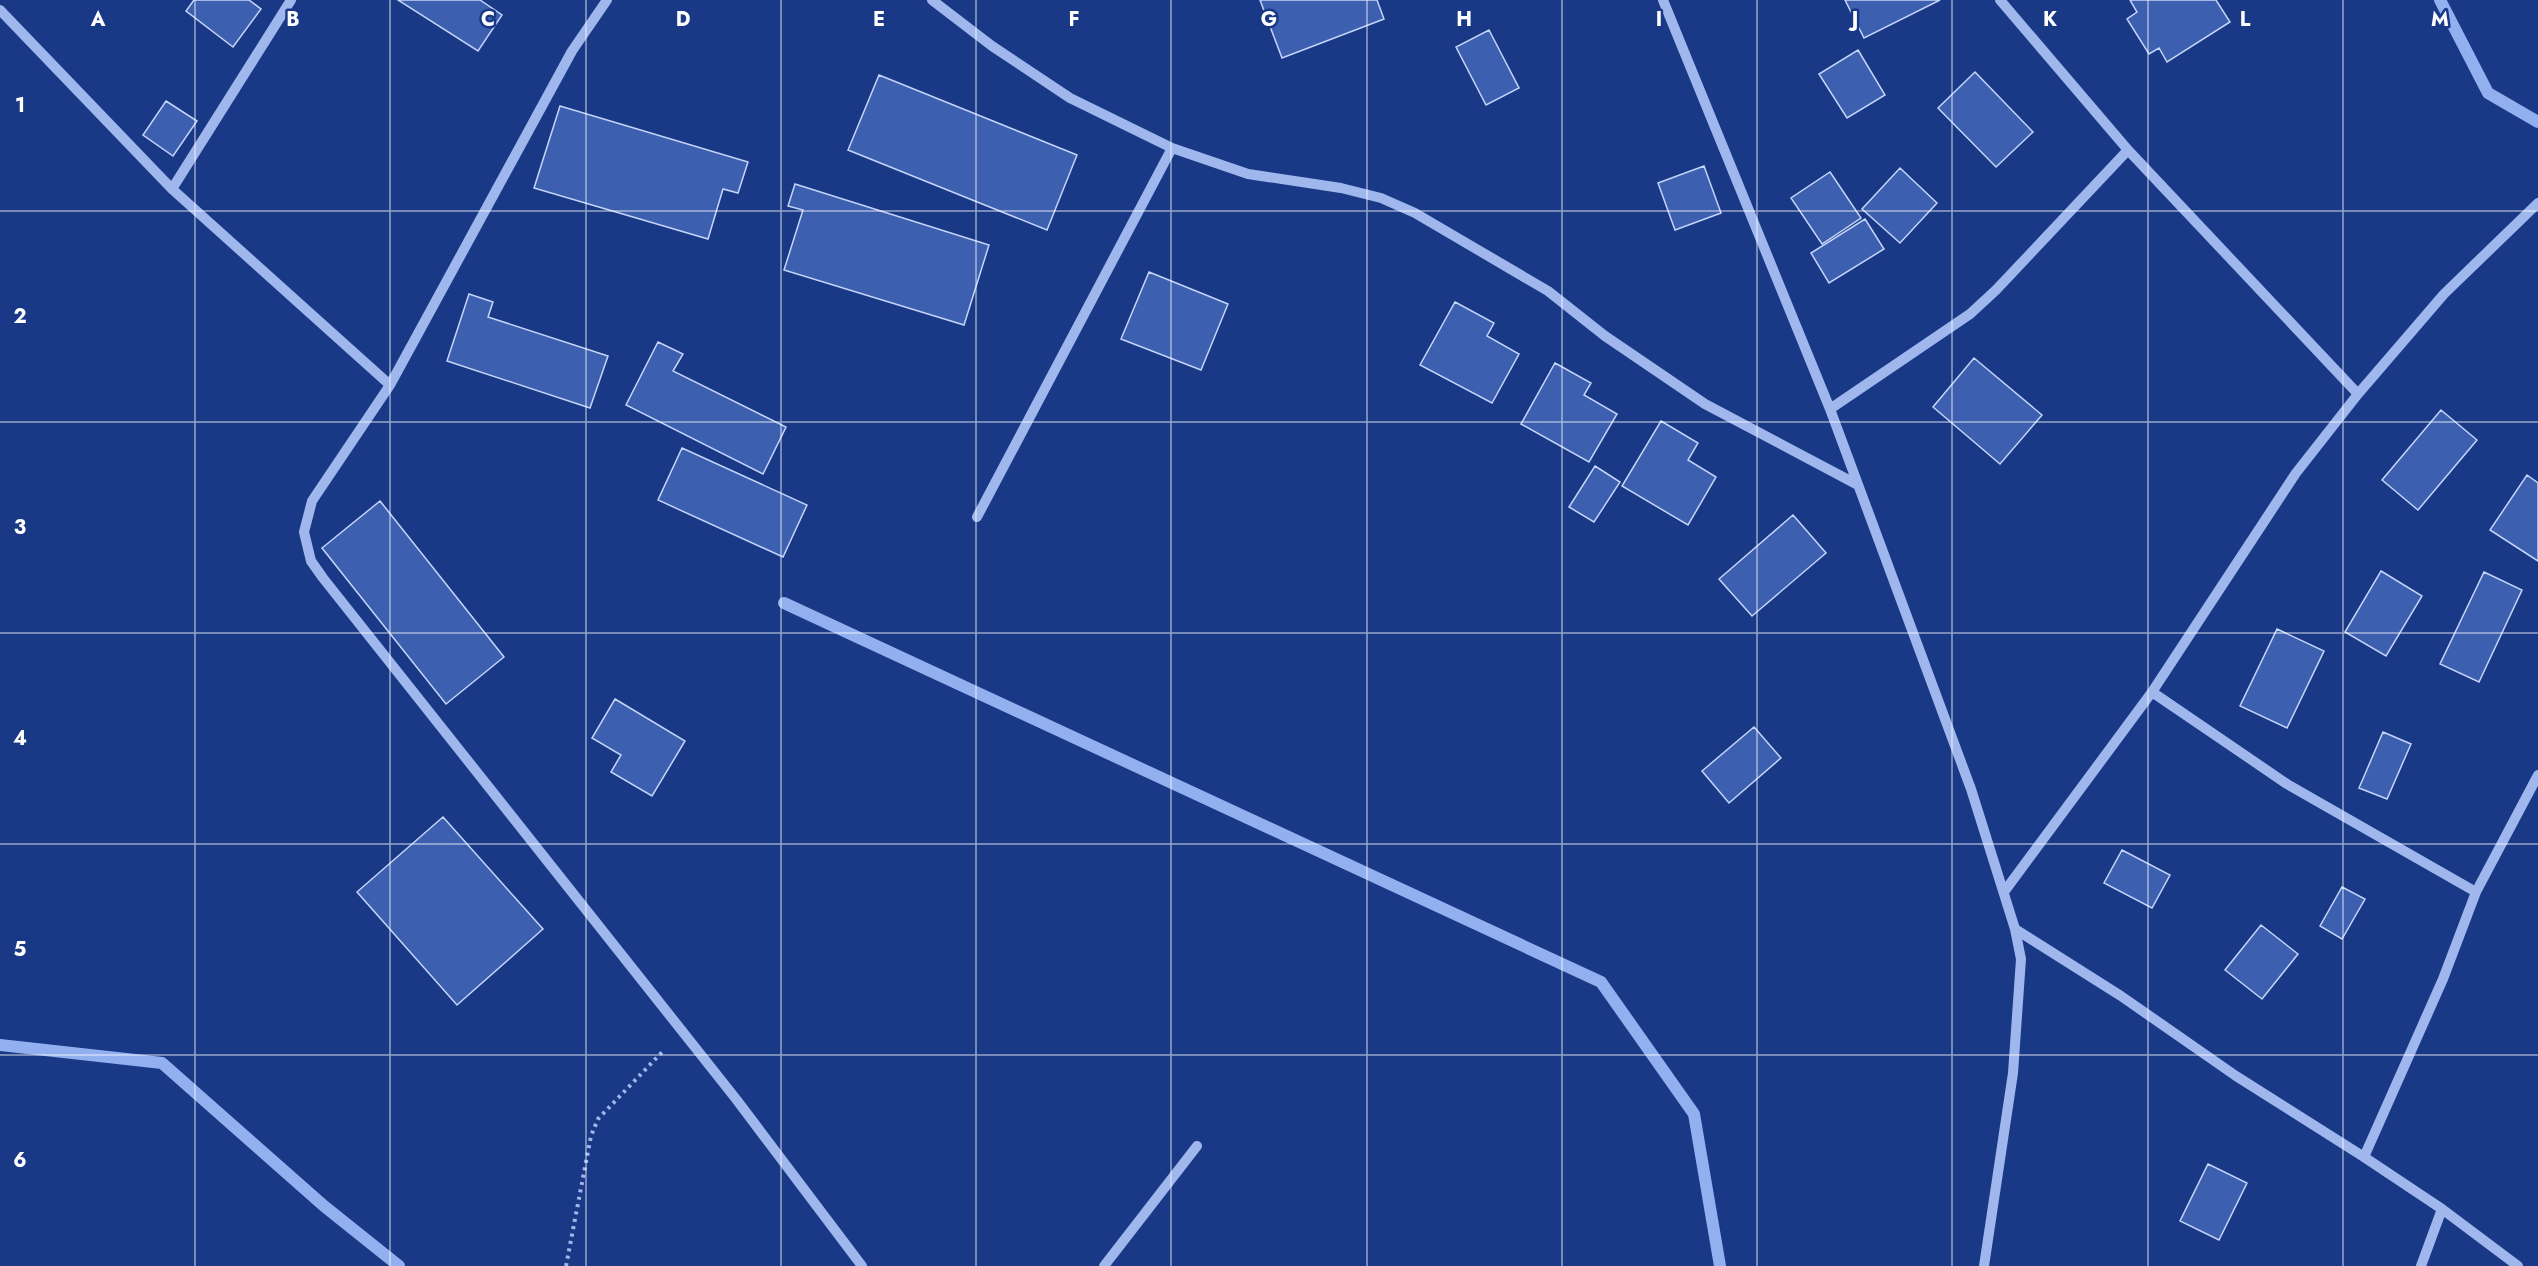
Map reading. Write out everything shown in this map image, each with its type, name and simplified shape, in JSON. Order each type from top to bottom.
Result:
[{"type":"street","points":[[172,189],[291,0]]},
{"type":"street","points":[[607,0],[572,51],[390,385],[312,501],[304,532],[311,561],[736,1099],[862,1266]]},
{"type":"street","points":[[932,0],[992,46],[1070,98],[1172,148],[1248,174],[1341,188],[1381,198],[1415,213],[1548,291],[1605,336],[1713,409],[1858,485]]},
{"type":"street","points":[[1663,0],[1830,410],[1971,789],[2015,929],[2021,959],[2013,1073],[1984,1266]]},
{"type":"street","points":[[2000,0],[2128,150],[2358,394]]},
{"type":"street","points":[[0,10],[172,189],[390,385]]},
{"type":"street","points":[[977,517],[1172,148]]},
{"type":"street","points":[[1830,410],[1970,314],[1996,290],[2128,150]]},
{"type":"street","points":[[2004,892],[2152,692],[2296,473],[2358,394],[2444,294],[2538,203]]},
{"type":"street","points":[[2152,692],[2287,784],[2476,892]]},
{"type":"street","points":[[2364,1157],[2443,979],[2476,892],[2538,775]]},
{"type":"street","points":[[2015,929],[2121,996],[2236,1076],[2442,1209],[2518,1266]]},
{"type":"street","points":[[1104,1266],[1197,1146]]},
{"type":"street","points":[[2421,1266],[2442,1209]]},
{"type":"path","points":[[566,1266],[591,1136],[598,1119],[681,1032]]},
{"type":"building","points":[[194,0],[249,0],[261,9],[233,47],[186,11]]},
{"type":"building","points":[[398,0],[480,0],[502,15],[478,51]]},
{"type":"building","points":[[1260,0],[1377,0],[1384,19],[1282,58]]},
{"type":"building","points":[[1845,0],[1940,0],[1864,38]]},
{"type":"building","points":[[2130,0],[2216,0],[2230,22],[2167,62],[2159,48],[2149,54],[2127,19],[2137,12]]},
{"type":"building","points":[[1489,30],[1519,88],[1486,105],[1456,47]]},
{"type":"building","points":[[1858,50],[1885,95],[1847,118],[1819,74]]},
{"type":"building","points":[[1975,72],[2033,132],[1996,167],[1938,108]]},
{"type":"building","points":[[879,75],[1077,155],[1047,230],[848,150]]},
{"type":"building","points":[[166,101],[197,121],[173,156],[143,135]]},
{"type":"building","points":[[560,106],[748,162],[738,193],[723,189],[708,239],[534,188]]},
{"type":"building","points":[[1704,166],[1721,213],[1675,230],[1658,183]]},
{"type":"building","points":[[1900,168],[1937,203],[1900,243],[1862,209]]},
{"type":"building","points":[[1830,172],[1861,218],[1822,244],[1791,198]]},
{"type":"building","points":[[795,184],[989,245],[964,325],[784,270],[803,210],[788,206]]},
{"type":"building","points":[[1865,219],[1884,249],[1829,283],[1811,253]]},
{"type":"building","points":[[1149,272],[1228,304],[1201,370],[1121,339]]},
{"type":"building","points":[[469,294],[493,302],[488,317],[608,356],[590,408],[447,361]]},
{"type":"building","points":[[1455,302],[1494,323],[1487,336],[1519,354],[1492,403],[1420,365]]},
{"type":"building","points":[[658,342],[683,354],[673,371],[786,427],[763,474],[626,405]]},
{"type":"building","points":[[1974,358],[2042,415],[2000,464],[1933,407]]},
{"type":"building","points":[[1555,363],[1591,383],[1584,395],[1617,414],[1589,462],[1521,424]]},
{"type":"building","points":[[2441,410],[2477,440],[2418,510],[2382,480]]},
{"type":"building","points":[[1661,421],[1698,443],[1688,460],[1716,477],[1688,525],[1622,486]]},
{"type":"building","points":[[682,448],[807,505],[783,557],[658,500]]},
{"type":"building","points":[[1595,466],[1620,482],[1594,522],[1569,507]]},
{"type":"building","points":[[2527,475],[2538,483],[2538,561],[2490,530]]},
{"type":"building","points":[[380,501],[504,657],[446,704],[322,548]]},
{"type":"building","points":[[1793,515],[1826,553],[1752,616],[1719,579]]},
{"type":"building","points":[[2381,571],[2422,596],[2386,656],[2345,632]]},
{"type":"building","points":[[2484,572],[2522,590],[2479,682],[2440,664]]},
{"type":"building","points":[[2277,629],[2324,651],[2287,728],[2240,706]]},
{"type":"building","points":[[615,699],[685,741],[652,796],[611,772],[621,755],[592,738]]},
{"type":"building","points":[[1754,727],[1781,758],[1729,803],[1702,771]]},
{"type":"building","points":[[2383,732],[2411,744],[2387,799],[2359,788]]},
{"type":"building","points":[[443,817],[543,929],[457,1005],[357,892]]},
{"type":"building","points":[[2122,850],[2170,875],[2152,908],[2104,883]]},
{"type":"building","points":[[2342,887],[2365,899],[2342,939],[2320,926]]},
{"type":"building","points":[[2261,925],[2298,954],[2262,999],[2225,970]]},
{"type":"building","points":[[2208,1164],[2247,1183],[2219,1240],[2180,1221]]},
{"type":"waterway","points":[[2440,0],[2488,93],[2538,122]]},
{"type":"waterway","points":[[784,603],[1601,982],[1694,1114],[1720,1266]]},
{"type":"waterway","points":[[0,1045],[162,1063],[324,1206],[399,1266]]}]
